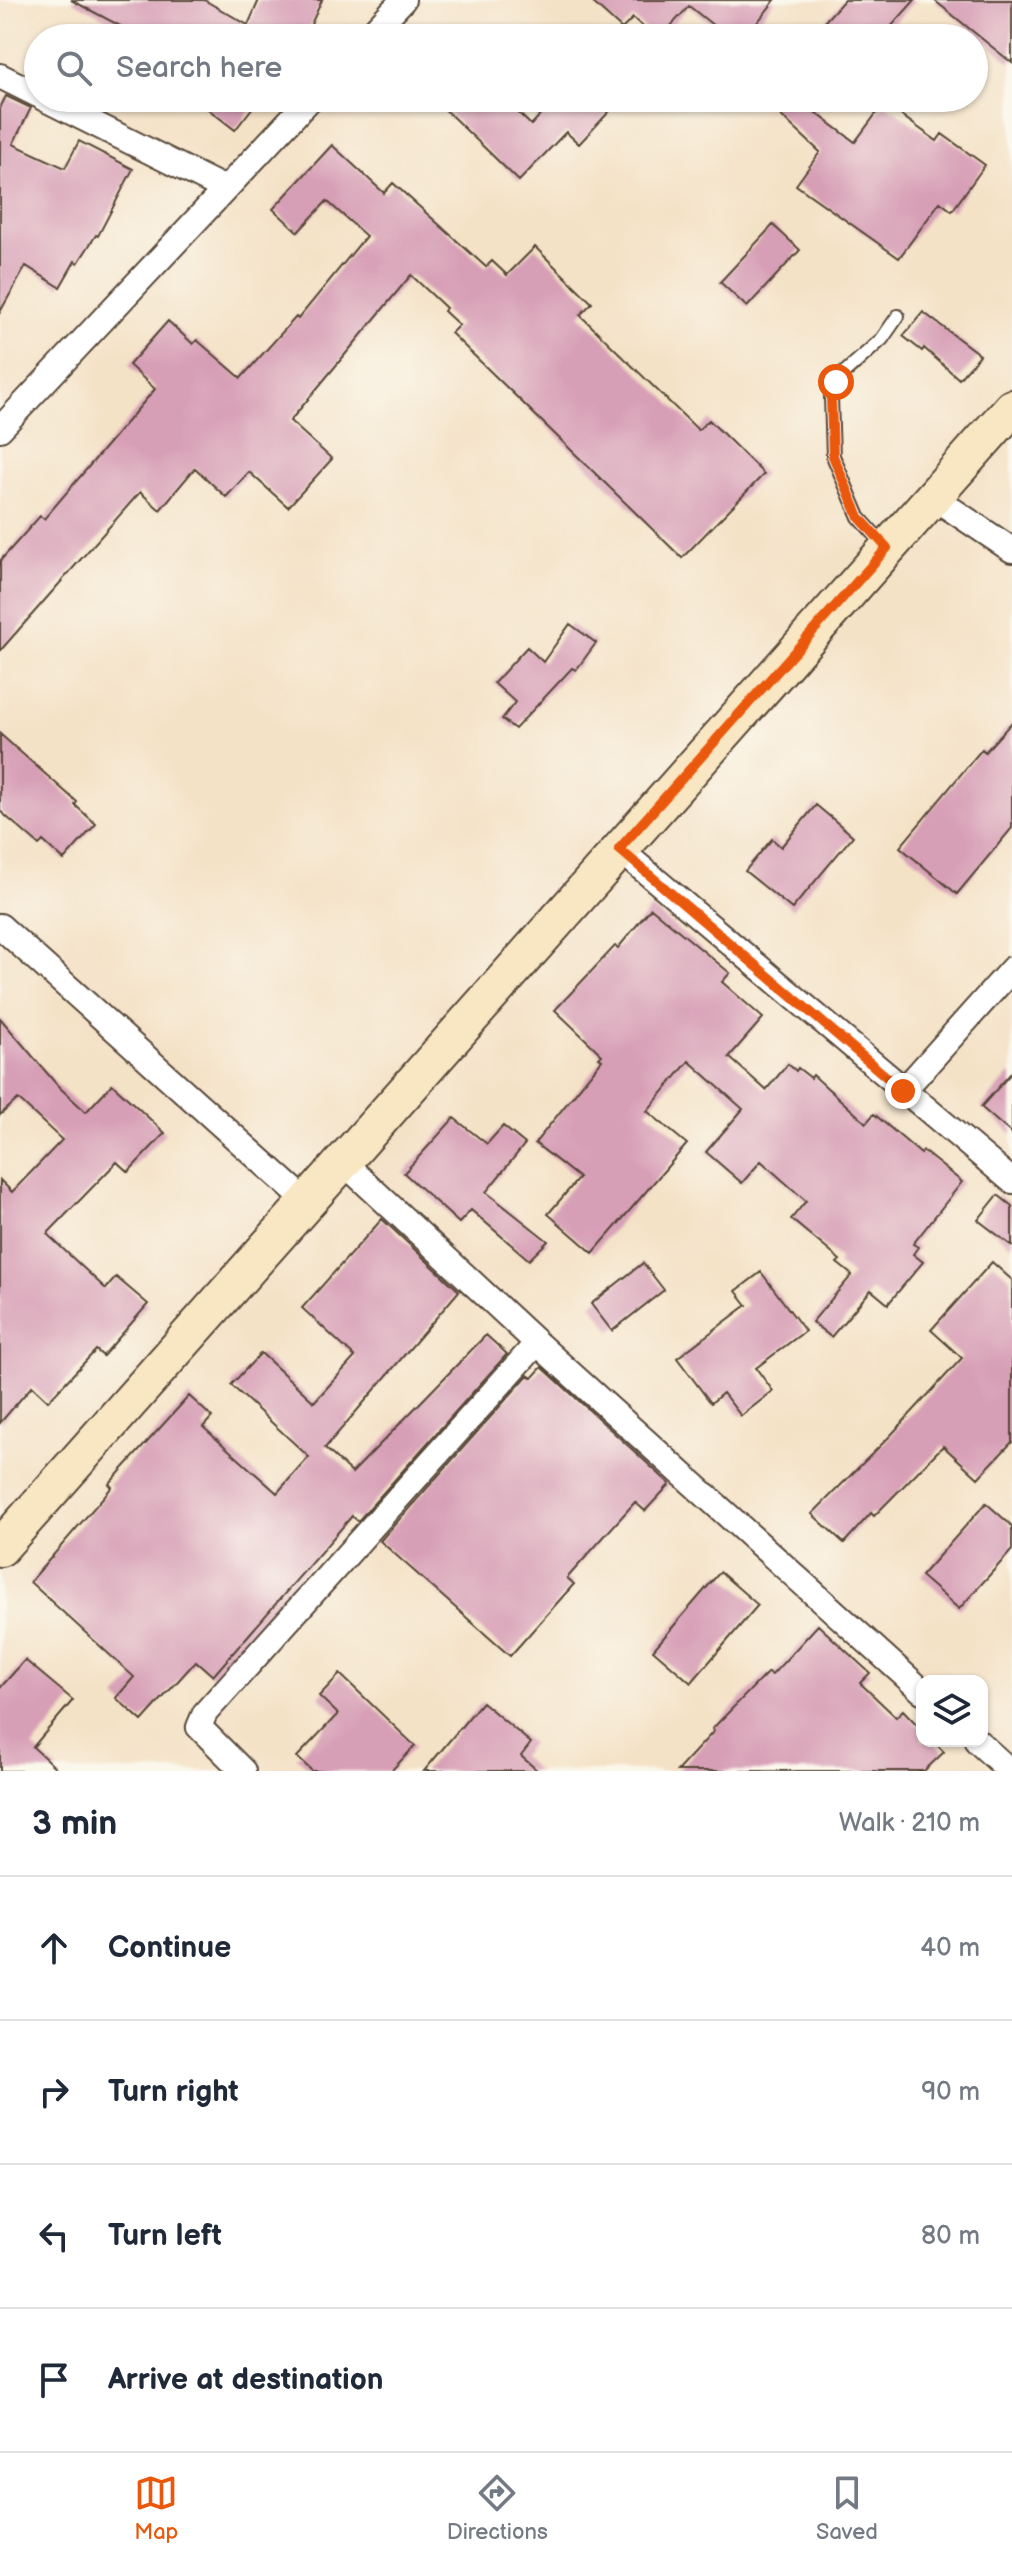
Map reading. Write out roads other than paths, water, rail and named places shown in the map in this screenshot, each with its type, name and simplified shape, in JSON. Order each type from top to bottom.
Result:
[{"type":"street","points":[[380,24],[403,0]]},
{"type":"street","points":[[0,76],[24,88]]},
{"type":"street","points":[[71,112],[225,189]]},
{"type":"street","points":[[0,429],[298,112]]},
{"type":"street","points":[[0,1548],[1012,408]]},
{"type":"street","points":[[933,497],[1012,550]]},
{"type":"street","points":[[619,849],[1012,1181]]},
{"type":"street","points":[[0,926],[308,1203]]},
{"type":"street","points":[[903,1091],[1012,969]]},
{"type":"street","points":[[343,1162],[537,1343],[916,1686]]},
{"type":"street","points":[[243,1771],[199,1727],[205,1713],[537,1343]]},
{"type":"street","points":[[984,1747],[1010,1771]]},
{"type":"lane","points":[[887,548],[859,517],[833,456],[831,398],[832,388],[842,375],[882,339],[898,316]]}]
